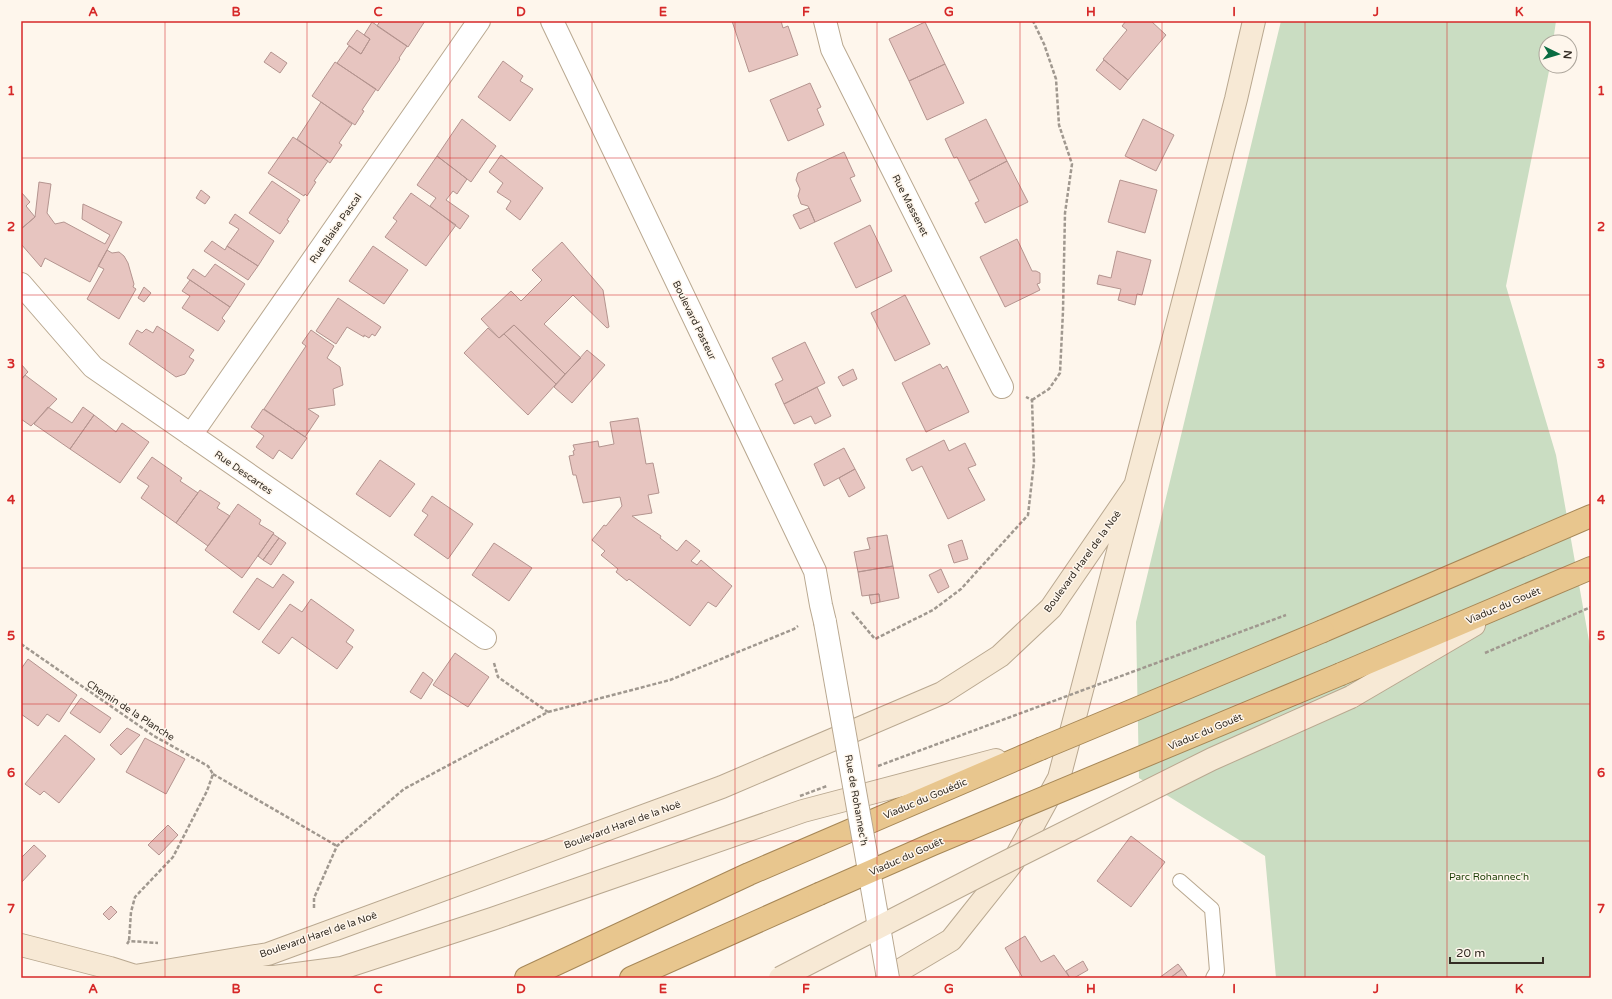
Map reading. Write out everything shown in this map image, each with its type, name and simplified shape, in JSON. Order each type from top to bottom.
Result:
[{"type":"highway","name":"Viaduc du Gouédic","points":[[526,978],[810,847],[1323,631],[1591,516]]},
{"type":"highway","name":"Viaduc du Gouët","points":[[631,978],[933,844],[1149,755],[1591,568]]},
{"type":"main road","points":[[888,978],[951,940],[1013,862],[1060,778],[1134,487],[1236,99],[1254,21]]},
{"type":"main road","name":"Boulevard Harel de la Noë","points":[[21,945],[101,973],[135,976],[268,954],[722,787],[942,693],[1000,656],[1051,608],[1134,487]]},
{"type":"main road","points":[[780,978],[990,870],[1212,759],[1351,697],[1525,596]]},
{"type":"main road","points":[[135,976],[274,978],[342,968],[492,919],[801,803],[1040,749]]},
{"type":"street","name":"Rue Blaise Pascal","points":[[192,435],[479,21]]},
{"type":"street","name":"Boulevard Pasteur","points":[[552,21],[815,571],[823,614]]},
{"type":"street","name":"Rue Massenet","points":[[826,21],[832,49],[1002,387]]},
{"type":"street","name":"Rue Descartes","points":[[21,284],[93,368],[485,638]]},
{"type":"street","name":"Rue de Rohannec'h","points":[[823,614],[888,978]]},
{"type":"lane","points":[[1180,881],[1212,909],[1217,971],[1213,978]]},
{"type":"path","points":[[1032,400],[1049,389],[1060,373],[1065,213],[1072,164],[1059,125],[1056,79],[1044,44],[1033,21]]},
{"type":"path","points":[[1002,387],[1032,400]]},
{"type":"path","points":[[314,910],[314,898],[337,846],[404,789],[548,712],[670,680],[794,629],[823,614],[851,612],[875,639],[933,610],[961,589],[1028,515],[1034,462],[1032,400]]},
{"type":"path","points":[[874,768],[1290,613]]},
{"type":"path","points":[[485,638],[498,676],[548,712]]},
{"type":"path","name":"Chemin de la Planche","points":[[21,644],[154,736],[208,766],[213,774],[337,846]]},
{"type":"path","points":[[101,973],[128,941],[130,912],[136,897],[173,858],[213,774]]},
{"type":"path","points":[[801,803],[830,785]]},
{"type":"path","points":[[128,941],[164,943]]},
{"type":"green space","name":"Parc Rohannec'h","points":[[1281,21],[1556,21],[1554,34],[1538,34],[1538,74],[1548,74],[1506,286],[1556,455],[1591,652],[1591,978],[1276,978],[1265,856],[1139,778],[1136,622]]},
{"type":"building","points":[[380,21],[425,21],[408,47],[377,26]]},
{"type":"building","points":[[732,21],[781,21],[783,28],[788,26],[798,55],[749,72]]},
{"type":"building","points":[[1126,21],[1151,21],[1166,35],[1128,80],[1103,59],[1127,30],[1122,26]]},
{"type":"building","points":[[372,22],[407,46],[378,91],[337,63],[349,46],[361,54],[370,39],[364,35]]},
{"type":"building","points":[[925,22],[945,64],[909,81],[889,39]]},
{"type":"building","points":[[357,30],[370,39],[361,54],[347,44]]},
{"type":"building","points":[[271,52],[287,63],[280,73],[264,62]]},
{"type":"building","points":[[1104,60],[1128,80],[1120,90],[1096,70]]},
{"type":"building","points":[[503,61],[523,76],[520,81],[533,89],[510,121],[478,97]]},
{"type":"building","points":[[335,62],[376,89],[362,110],[364,111],[355,125],[312,96]]},
{"type":"building","points":[[945,64],[964,103],[927,120],[909,81]]},
{"type":"building","points":[[810,83],[821,107],[817,109],[824,125],[788,141],[770,100]]},
{"type":"building","points":[[321,102],[352,124],[339,143],[342,145],[330,163],[297,139]]},
{"type":"building","points":[[462,119],[496,146],[471,182],[437,156]]},
{"type":"building","points":[[986,119],[1007,161],[969,181],[957,157],[954,158],[945,139]]},
{"type":"building","points":[[1143,119],[1174,135],[1156,171],[1125,156]]},
{"type":"building","points":[[293,137],[328,161],[314,181],[316,182],[307,196],[305,194],[304,196],[268,173]]},
{"type":"building","points":[[844,152],[855,176],[850,178],[861,201],[815,222],[808,206],[801,204],[798,196],[800,189],[796,180],[798,173]]},
{"type":"building","points":[[501,155],[543,188],[520,220],[506,209],[511,201],[497,192],[503,183],[489,172]]},
{"type":"building","points":[[437,156],[467,179],[457,194],[453,191],[446,200],[469,216],[460,229],[430,206],[436,198],[417,185]]},
{"type":"building","points":[[1007,161],[1028,202],[985,223],[975,203],[979,201],[969,181]]},
{"type":"building","points":[[1120,180],[1157,190],[1145,233],[1108,222]]},
{"type":"building","points":[[272,181],[300,200],[280,234],[249,213]]},
{"type":"building","points":[[39,182],[51,184],[47,213],[55,224],[64,222],[105,244],[110,235],[82,219],[83,204],[122,222],[90,282],[45,258],[41,267],[21,244],[21,229],[35,217]]},
{"type":"building","points":[[201,190],[210,197],[205,204],[196,198]]},
{"type":"building","points":[[21,192],[30,202],[26,206],[35,217],[21,229]]},
{"type":"building","points":[[411,193],[456,225],[426,266],[385,237],[397,221],[393,218]]},
{"type":"building","points":[[809,208],[815,222],[800,229],[793,215]]},
{"type":"building","points":[[235,214],[274,241],[258,266],[227,246],[239,229],[229,223]]},
{"type":"building","points":[[870,225],[892,271],[856,288],[834,243]]},
{"type":"building","points":[[1017,239],[1032,271],[1040,273],[1040,283],[1037,284],[1040,290],[1005,307],[980,257]]},
{"type":"building","points":[[212,241],[225,250],[227,246],[258,266],[248,280],[204,251]]},
{"type":"building","points":[[562,242],[603,290],[609,327],[607,328],[573,295],[544,324],[581,358],[565,374],[514,325],[499,338],[481,319],[511,291],[521,301],[542,280],[532,270]]},
{"type":"building","points":[[373,246],[408,270],[384,304],[349,281]]},
{"type":"building","points":[[107,250],[112,253],[119,252],[124,256],[128,263],[134,284],[133,287],[136,289],[119,319],[87,299],[104,269],[98,266]]},
{"type":"building","points":[[1117,251],[1151,260],[1142,295],[1137,294],[1135,305],[1118,300],[1121,289],[1097,284],[1099,275],[1111,278]]},
{"type":"building","points":[[215,264],[245,284],[230,307],[187,278],[193,269],[205,277]]},
{"type":"building","points":[[190,280],[230,307],[222,318],[225,321],[218,331],[182,308],[190,296],[182,291]]},
{"type":"building","points":[[144,287],[151,293],[144,302],[138,298]]},
{"type":"building","points":[[905,295],[930,344],[895,361],[871,313]]},
{"type":"building","points":[[338,298],[381,327],[375,336],[372,334],[369,338],[364,335],[364,337],[347,327],[336,344],[316,331]]},
{"type":"building","points":[[514,325],[565,374],[556,384],[504,334]]},
{"type":"building","points":[[157,326],[194,350],[189,357],[194,360],[185,374],[176,377],[129,344],[137,330],[142,333],[146,329],[153,333]]},
{"type":"building","points":[[488,328],[499,338],[504,334],[556,384],[528,415],[464,353]]},
{"type":"building","points":[[311,330],[334,346],[327,358],[340,367],[343,385],[333,389],[335,405],[308,409],[319,416],[305,437],[264,409],[306,346],[302,343]]},
{"type":"building","points":[[805,342],[825,383],[784,404],[775,384],[783,380],[772,358]]},
{"type":"building","points":[[587,350],[605,365],[572,403],[554,387]]},
{"type":"building","points":[[21,364],[28,372],[21,379]]},
{"type":"building","points":[[940,364],[943,369],[947,366],[969,412],[926,432],[902,383]]},
{"type":"building","points":[[853,369],[857,379],[843,386],[838,377]]},
{"type":"building","points":[[25,375],[57,399],[31,426],[21,419],[21,381]]},
{"type":"building","points":[[817,387],[831,416],[815,424],[811,416],[794,424],[784,404]]},
{"type":"building","points":[[48,407],[72,423],[83,407],[94,415],[70,449],[34,424]]},
{"type":"building","points":[[263,409],[307,438],[292,459],[279,450],[273,459],[256,447],[264,436],[251,427]]},
{"type":"building","points":[[94,415],[116,432],[122,423],[149,442],[120,483],[70,449]]},
{"type":"building","points":[[638,418],[646,464],[653,463],[659,493],[648,495],[652,513],[632,516],[661,536],[660,538],[677,551],[686,540],[700,551],[691,561],[697,565],[701,560],[732,586],[716,607],[708,602],[690,626],[629,579],[627,581],[616,572],[618,569],[601,555],[605,551],[592,540],[604,525],[606,526],[622,506],[620,497],[583,503],[576,475],[573,475],[569,456],[574,455],[573,451],[575,450],[573,445],[598,441],[599,447],[614,444],[610,422]]},
{"type":"building","points":[[944,440],[949,451],[965,443],[976,465],[968,468],[985,500],[948,519],[922,466],[912,471],[906,459]]},
{"type":"building","points":[[844,448],[855,469],[824,486],[814,464]]},
{"type":"building","points":[[152,457],[182,478],[180,481],[198,493],[176,523],[141,498],[149,486],[137,478]]},
{"type":"building","points":[[380,460],[415,484],[390,517],[356,494]]},
{"type":"building","points":[[855,469],[865,488],[849,497],[839,478]]},
{"type":"building","points":[[200,490],[220,503],[217,508],[230,516],[208,546],[176,523]]},
{"type":"building","points":[[432,496],[473,524],[448,559],[414,535],[428,515],[422,511]]},
{"type":"building","points":[[238,504],[261,520],[259,524],[274,533],[242,578],[205,550]]},
{"type":"building","points":[[273,534],[279,538],[263,560],[258,556]]},
{"type":"building","points":[[887,535],[893,566],[858,572],[854,552],[870,549],[867,538]]},
{"type":"building","points":[[279,538],[286,543],[271,565],[263,560]]},
{"type":"building","points":[[962,540],[968,559],[954,563],[948,545]]},
{"type":"building","points":[[494,543],[532,568],[509,601],[472,575]]},
{"type":"building","points":[[893,566],[899,598],[880,602],[879,594],[862,596],[858,572]]},
{"type":"building","points":[[941,569],[949,587],[938,593],[929,575]]},
{"type":"building","points":[[283,574],[294,582],[259,630],[233,612],[257,578],[273,588]]},
{"type":"building","points":[[879,594],[880,602],[871,604],[869,595]]},
{"type":"building","points":[[311,599],[354,630],[346,642],[353,647],[337,669],[292,637],[279,654],[262,642],[290,604],[302,612]]},
{"type":"building","points":[[455,653],[489,677],[468,707],[433,685]]},
{"type":"building","points":[[28,659],[77,695],[59,722],[47,714],[38,726],[21,714],[21,669]]},
{"type":"building","points":[[423,672],[433,680],[421,699],[410,692]]},
{"type":"building","points":[[81,698],[111,718],[100,733],[70,713]]},
{"type":"building","points":[[127,728],[140,735],[121,755],[110,745]]},
{"type":"building","points":[[65,735],[95,759],[59,803],[44,791],[40,795],[25,784]]},
{"type":"building","points":[[145,738],[185,759],[166,794],[126,772]]},
{"type":"building","points":[[168,825],[178,835],[159,855],[148,845]]},
{"type":"building","points":[[1131,836],[1165,862],[1131,907],[1097,881]]},
{"type":"building","points":[[34,845],[46,856],[21,883],[21,858]]},
{"type":"building","points":[[111,906],[117,912],[109,920],[103,914]]},
{"type":"building","points":[[1025,936],[1041,962],[1054,955],[1070,978],[1023,978],[1005,948]]},
{"type":"building","points":[[1083,961],[1088,970],[1074,978],[1070,978],[1066,971]]},
{"type":"building","points":[[1178,964],[1182,969],[1170,978],[1159,978]]},
{"type":"building","points":[[1182,969],[1188,978],[1170,978]]}]
